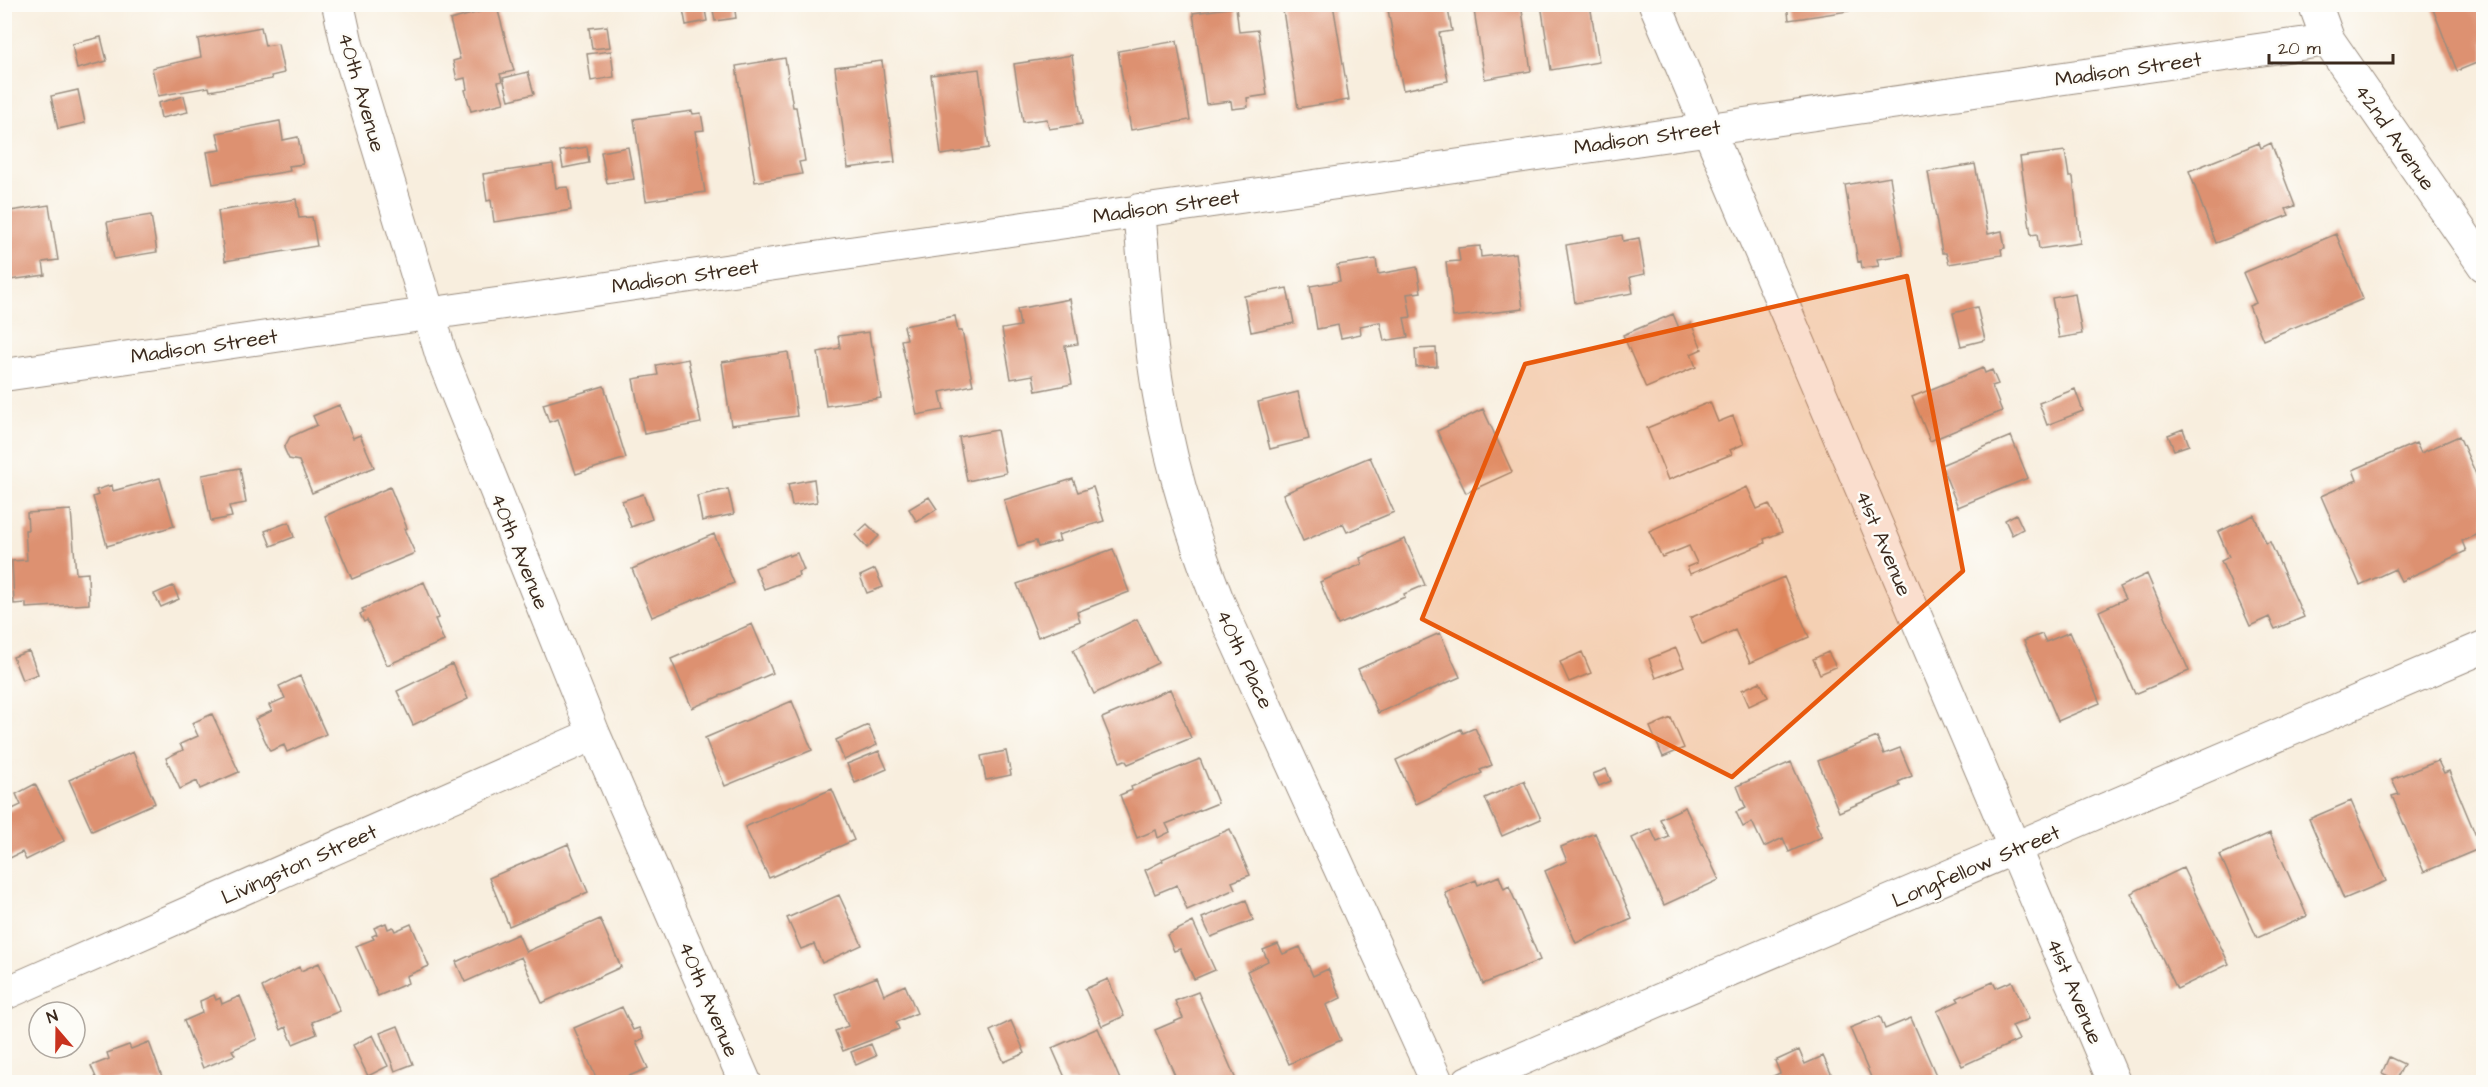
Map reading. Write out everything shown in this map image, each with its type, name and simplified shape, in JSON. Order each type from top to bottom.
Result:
[{"type":"street","name":"40th Avenue","points":[[338,4],[347,45],[427,314],[442,357],[594,734],[745,1083]]},
{"type":"street","name":"41st Avenue","points":[[1655,4],[2114,1083]]},
{"type":"street","name":"42nd Avenue","points":[[2315,4],[2328,40],[2484,265]]},
{"type":"street","name":"Madison Street","points":[[4,375],[2328,40]]},
{"type":"street","name":"40th Place","points":[[1139,210],[1159,396],[1187,516],[1202,560],[1437,1083]]},
{"type":"street","name":"Longfellow Street","points":[[1468,1083],[2484,647]]},
{"type":"street","name":"Livingston Street","points":[[4,994],[594,734]]},
{"type":"highlighted area","points":[[1907,276],[1963,571],[1732,777],[1422,619],[1525,364]]},
{"type":"building","points":[[682,4],[704,4],[707,21],[686,25]]},
{"type":"building","points":[[712,4],[734,4],[736,18],[715,21]]},
{"type":"building","points":[[1282,4],[1333,4],[1349,100],[1298,108]]},
{"type":"building","points":[[1387,4],[1447,4],[1452,31],[1439,33],[1448,81],[1403,90]]},
{"type":"building","points":[[1473,4],[1521,4],[1531,71],[1485,79]]},
{"type":"building","points":[[1541,4],[1590,4],[1599,62],[1551,70]]},
{"type":"building","points":[[1787,4],[1847,4],[1849,11],[1789,20]]},
{"type":"building","points":[[2431,4],[2484,4],[2484,60],[2457,71]]},
{"type":"building","points":[[497,7],[514,71],[500,74],[502,81],[498,82],[504,103],[471,111],[465,90],[467,89],[465,78],[457,80],[453,61],[460,59],[450,20]]},
{"type":"building","points":[[1236,7],[1239,32],[1258,30],[1267,95],[1247,98],[1248,107],[1232,109],[1231,101],[1206,104],[1193,13]]},
{"type":"building","points":[[607,26],[610,47],[592,49],[589,28]]},
{"type":"building","points":[[261,27],[265,46],[278,44],[284,73],[271,76],[272,79],[210,91],[209,87],[158,96],[152,68],[201,57],[198,39]]},
{"type":"building","points":[[101,37],[107,61],[77,69],[72,44]]},
{"type":"building","points":[[1177,41],[1190,120],[1131,130],[1118,51]]},
{"type":"building","points":[[611,51],[614,77],[591,81],[587,54]]},
{"type":"building","points":[[1072,55],[1082,124],[1049,129],[1047,119],[1023,122],[1014,64]]},
{"type":"building","points":[[785,58],[805,161],[799,162],[802,174],[755,182],[736,66]]},
{"type":"building","points":[[882,61],[895,162],[848,168],[835,67]]},
{"type":"building","points":[[979,69],[989,148],[941,155],[931,75]]},
{"type":"building","points":[[528,72],[534,94],[509,100],[503,78]]},
{"type":"building","points":[[78,90],[85,123],[58,129],[51,96]]},
{"type":"building","points":[[184,96],[188,112],[161,118],[158,103]]},
{"type":"building","points":[[692,111],[693,114],[701,113],[704,130],[695,131],[705,192],[646,201],[634,119]]},
{"type":"building","points":[[280,121],[283,140],[298,137],[303,164],[289,166],[290,171],[213,184],[207,152],[221,150],[217,133]]},
{"type":"building","points":[[2259,143],[2261,148],[2271,143],[2295,206],[2286,209],[2289,215],[2216,243],[2189,171]]},
{"type":"building","points":[[587,147],[589,163],[563,168],[560,151]]},
{"type":"building","points":[[628,147],[634,179],[607,183],[601,152]]},
{"type":"building","points":[[2065,151],[2069,177],[2073,177],[2080,243],[2039,249],[2037,234],[2031,235],[2020,157]]},
{"type":"building","points":[[553,164],[556,188],[568,187],[571,210],[494,222],[491,200],[487,201],[483,174]]},
{"type":"building","points":[[1975,164],[1988,234],[2002,231],[2005,248],[2001,249],[2002,255],[1949,264],[1946,253],[1942,253],[1928,172]]},
{"type":"building","points":[[1890,177],[1903,255],[1877,259],[1879,266],[1862,268],[1861,261],[1858,262],[1845,185]]},
{"type":"building","points":[[296,199],[299,218],[312,217],[317,246],[225,261],[218,211]]},
{"type":"building","points":[[49,205],[58,260],[43,262],[45,275],[10,280],[8,269],[4,270],[4,212]]},
{"type":"building","points":[[151,215],[157,252],[114,259],[107,222]]},
{"type":"building","points":[[2336,234],[2363,299],[2263,340],[2249,306],[2256,303],[2243,273]]},
{"type":"building","points":[[1622,235],[1623,241],[1639,238],[1645,274],[1630,277],[1633,293],[1575,303],[1566,245]]},
{"type":"building","points":[[1480,246],[1481,257],[1516,253],[1523,309],[1453,317],[1446,262],[1460,261],[1458,248]]},
{"type":"building","points":[[1376,259],[1378,274],[1417,267],[1421,292],[1407,294],[1411,317],[1404,318],[1408,337],[1384,341],[1380,322],[1360,326],[1361,334],[1341,338],[1338,325],[1317,329],[1310,286],[1340,281],[1337,265]]},
{"type":"building","points":[[1287,288],[1294,323],[1251,332],[1244,296]]},
{"type":"building","points":[[2075,294],[2082,334],[2059,338],[2052,298]]},
{"type":"building","points":[[1070,299],[1078,344],[1065,346],[1072,384],[1036,391],[1033,375],[1011,379],[1002,329],[1020,326],[1017,309]]},
{"type":"building","points":[[1977,307],[1985,340],[1961,346],[1953,313]]},
{"type":"building","points":[[1673,314],[1679,328],[1691,323],[1702,349],[1691,354],[1696,367],[1646,388],[1623,335]]},
{"type":"building","points":[[955,316],[958,331],[962,331],[973,385],[940,392],[944,410],[917,415],[901,340],[907,339],[904,326]]},
{"type":"building","points":[[869,332],[881,398],[826,406],[818,352],[840,348],[838,336]]},
{"type":"building","points":[[1436,348],[1437,366],[1416,367],[1415,349]]},
{"type":"building","points":[[788,352],[797,416],[731,425],[722,362]]},
{"type":"building","points":[[688,359],[701,423],[644,434],[633,379],[658,375],[656,365]]},
{"type":"building","points":[[1983,368],[1985,373],[1992,370],[1998,384],[1992,386],[2002,411],[1930,441],[1912,397]]},
{"type":"building","points":[[604,386],[626,458],[576,474],[558,419],[549,422],[543,404]]},
{"type":"building","points":[[2075,389],[2083,411],[2047,425],[2039,403]]},
{"type":"building","points":[[1298,392],[1309,439],[1270,449],[1258,402]]},
{"type":"building","points":[[1710,402],[1718,422],[1733,416],[1744,444],[1730,450],[1732,454],[1668,480],[1647,428]]},
{"type":"building","points":[[339,405],[353,438],[360,435],[374,467],[312,493],[299,461],[289,459],[284,448],[290,437],[317,425],[313,416]]},
{"type":"building","points":[[1483,409],[1512,472],[1466,493],[1437,431]]},
{"type":"building","points":[[2183,429],[2189,445],[2174,450],[2168,435]]},
{"type":"building","points":[[997,430],[1006,473],[967,481],[959,437]]},
{"type":"building","points":[[2011,436],[2028,478],[1958,507],[1941,465]]},
{"type":"building","points":[[2459,436],[2484,492],[2484,532],[2462,541],[2466,551],[2401,581],[2395,569],[2360,585],[2321,496],[2357,480],[2353,470],[2416,443],[2421,453]]},
{"type":"building","points":[[1370,457],[1394,512],[1347,532],[1343,524],[1303,541],[1283,494]]},
{"type":"building","points":[[240,468],[246,503],[229,506],[232,517],[211,521],[202,475]]},
{"type":"building","points":[[160,478],[174,526],[107,546],[93,497],[98,495],[96,490],[112,485],[113,491]]},
{"type":"building","points":[[814,479],[817,502],[792,506],[788,484]]},
{"type":"building","points":[[1073,479],[1078,492],[1093,487],[1104,521],[1058,535],[1060,541],[1038,547],[1036,541],[1018,546],[1004,500]]},
{"type":"building","points":[[390,487],[415,553],[352,579],[325,516]]},
{"type":"building","points":[[1747,487],[1757,509],[1769,504],[1782,532],[1764,539],[1765,543],[1690,574],[1687,567],[1697,563],[1689,546],[1662,557],[1649,531]]},
{"type":"building","points":[[728,489],[734,514],[702,521],[697,496]]},
{"type":"building","points":[[643,494],[652,519],[631,527],[622,501]]},
{"type":"building","points":[[929,497],[937,509],[917,522],[909,509]]},
{"type":"building","points":[[71,510],[76,574],[88,573],[89,604],[26,608],[26,603],[14,604],[12,561],[27,560],[25,530],[28,530],[27,513]]},
{"type":"building","points":[[2016,514],[2023,529],[2012,535],[2005,520]]},
{"type":"building","points":[[2254,515],[2266,543],[2270,542],[2304,617],[2275,629],[2269,617],[2250,626],[2221,561],[2229,557],[2218,532]]},
{"type":"building","points":[[289,522],[294,537],[271,546],[265,531]]},
{"type":"building","points":[[867,524],[879,536],[867,548],[855,535]]},
{"type":"building","points":[[714,534],[734,583],[652,617],[632,569]]},
{"type":"building","points":[[1405,539],[1425,585],[1404,594],[1405,597],[1338,625],[1320,582],[1362,564],[1360,558]]},
{"type":"building","points":[[1113,549],[1129,592],[1077,612],[1080,621],[1038,637],[1017,584]]},
{"type":"building","points":[[797,553],[804,570],[798,572],[799,576],[764,589],[755,568]]},
{"type":"building","points":[[875,569],[883,587],[867,593],[860,576]]},
{"type":"building","points":[[2147,574],[2189,671],[2135,694],[2099,611],[2125,599],[2119,587]]},
{"type":"building","points":[[1784,577],[1809,637],[1750,663],[1735,630],[1702,645],[1690,618]]},
{"type":"building","points":[[424,582],[439,618],[435,619],[444,641],[387,665],[367,620],[364,622],[360,614],[364,612],[362,609]]},
{"type":"building","points":[[173,586],[179,599],[161,607],[154,594]]},
{"type":"building","points":[[1137,619],[1158,663],[1094,694],[1073,650]]},
{"type":"building","points":[[752,624],[773,673],[692,708],[671,659]]},
{"type":"building","points":[[2070,632],[2100,703],[2058,721],[2024,641],[2042,634],[2046,642]]},
{"type":"building","points":[[1440,633],[1460,677],[1378,713],[1358,669]]},
{"type":"building","points":[[1676,648],[1684,667],[1656,678],[1649,659]]},
{"type":"building","points":[[29,651],[38,674],[22,680],[13,657]]},
{"type":"building","points":[[1582,652],[1591,673],[1569,682],[1560,662]]},
{"type":"building","points":[[1828,652],[1836,667],[1820,674],[1813,659]]},
{"type":"building","points":[[452,664],[468,699],[413,725],[397,691]]},
{"type":"building","points":[[300,676],[326,734],[287,752],[284,745],[270,751],[255,719],[272,711],[269,705],[285,698],[279,686]]},
{"type":"building","points":[[1760,682],[1768,697],[1749,706],[1742,690]]},
{"type":"building","points":[[1170,689],[1191,738],[1128,764],[1125,760],[1120,762],[1102,718]]},
{"type":"building","points":[[792,701],[812,750],[725,786],[705,738]]},
{"type":"building","points":[[212,714],[239,772],[200,789],[197,781],[180,789],[166,758],[183,750],[180,744],[198,736],[192,723]]},
{"type":"building","points":[[1671,718],[1684,748],[1663,757],[1650,727]]},
{"type":"building","points":[[868,725],[877,745],[844,760],[836,740]]},
{"type":"building","points":[[1475,728],[1492,765],[1480,770],[1482,773],[1416,804],[1396,760],[1461,729],[1463,733]]},
{"type":"building","points":[[1877,737],[1884,754],[1900,748],[1912,776],[1898,782],[1900,786],[1839,812],[1818,761]]},
{"type":"building","points":[[879,751],[887,769],[855,783],[847,764]]},
{"type":"building","points":[[1006,751],[1011,775],[986,780],[981,756]]},
{"type":"building","points":[[133,752],[155,803],[92,831],[69,780]]},
{"type":"building","points":[[1200,759],[1218,803],[1166,824],[1170,832],[1158,838],[1156,830],[1137,838],[1120,795],[1132,790],[1131,787]]},
{"type":"building","points":[[2438,761],[2444,773],[2449,771],[2481,848],[2424,872],[2392,796],[2399,794],[2392,779]]},
{"type":"building","points":[[1791,762],[1822,837],[1789,852],[1783,838],[1764,847],[1752,822],[1743,827],[1736,812],[1746,808],[1737,786]]},
{"type":"building","points":[[1606,769],[1611,781],[1599,786],[1593,774]]},
{"type":"building","points":[[1524,781],[1541,819],[1502,836],[1485,798]]},
{"type":"building","points":[[35,784],[64,841],[26,860],[22,852],[4,861],[4,820],[6,819],[4,813],[21,805],[16,794]]},
{"type":"building","points":[[832,789],[854,840],[769,878],[745,827]]},
{"type":"building","points":[[2351,801],[2386,881],[2344,899],[2309,819]]},
{"type":"building","points":[[1685,807],[1719,880],[1664,905],[1632,838],[1651,829],[1657,842],[1669,837],[1660,819]]},
{"type":"building","points":[[1230,829],[1250,875],[1232,882],[1235,889],[1187,910],[1177,885],[1155,894],[1145,870],[1163,861],[1162,859]]},
{"type":"building","points":[[1595,833],[1632,919],[1576,943],[1545,871],[1567,861],[1561,847]]},
{"type":"building","points":[[2270,833],[2307,916],[2257,938],[2220,855]]},
{"type":"building","points":[[568,844],[588,892],[509,926],[489,878]]},
{"type":"building","points":[[2183,868],[2229,964],[2177,989],[2131,893]]},
{"type":"building","points":[[1499,876],[1504,889],[1509,886],[1540,960],[1483,984],[1445,893],[1476,880],[1478,885]]},
{"type":"building","points":[[839,895],[862,945],[822,963],[814,944],[801,949],[787,918]]},
{"type":"building","points":[[1246,900],[1253,920],[1211,937],[1202,918]]},
{"type":"building","points":[[600,919],[621,967],[542,1003],[521,957],[465,982],[456,962],[518,934],[526,952]]},
{"type":"building","points":[[1193,922],[1215,970],[1194,979],[1180,949],[1174,951],[1167,935]]},
{"type":"building","points":[[386,923],[388,929],[393,927],[395,931],[411,924],[429,966],[406,976],[408,983],[378,996],[356,946],[374,939],[372,936],[377,934],[374,928]]},
{"type":"building","points":[[1278,944],[1283,954],[1300,947],[1313,976],[1328,969],[1341,998],[1326,1005],[1341,1040],[1289,1064],[1247,971],[1268,961],[1263,950]]},
{"type":"building","points":[[319,963],[340,1011],[312,1022],[317,1034],[293,1044],[286,1027],[281,1030],[262,987],[299,967],[301,971]]},
{"type":"building","points":[[877,977],[884,995],[905,985],[917,1013],[896,1022],[899,1029],[843,1051],[835,1031],[848,1026],[835,994]]},
{"type":"building","points":[[1108,979],[1124,1016],[1102,1026],[1085,989]]},
{"type":"building","points":[[2012,981],[2029,1019],[2012,1026],[2019,1040],[1962,1066],[1937,1011],[1959,1001],[1957,998],[1993,982],[1996,988]]},
{"type":"building","points":[[1198,992],[1237,1082],[1178,1082],[1155,1030],[1183,1018],[1175,1001]]},
{"type":"building","points":[[214,995],[216,1000],[220,998],[222,1004],[240,996],[257,1039],[232,1050],[235,1055],[203,1068],[184,1021],[202,1013],[200,1001]]},
{"type":"building","points":[[622,1007],[633,1030],[639,1028],[644,1038],[636,1042],[648,1068],[615,1082],[598,1082],[574,1028]]},
{"type":"building","points":[[1880,1016],[1885,1029],[1911,1018],[1939,1082],[1873,1082],[1850,1028]]},
{"type":"building","points":[[1011,1021],[1025,1053],[1004,1062],[990,1031]]},
{"type":"building","points":[[398,1026],[413,1064],[395,1071],[380,1033]]},
{"type":"building","points":[[1098,1028],[1121,1082],[1067,1082],[1052,1048]]},
{"type":"building","points":[[373,1035],[388,1066],[368,1076],[353,1045]]},
{"type":"building","points":[[149,1042],[164,1082],[98,1082],[91,1066],[109,1059],[107,1053],[129,1045],[131,1049]]},
{"type":"building","points":[[871,1044],[876,1056],[856,1065],[851,1052]]},
{"type":"building","points":[[1799,1050],[1805,1064],[1823,1056],[1835,1082],[1760,1082],[1780,1073],[1775,1061]]},
{"type":"building","points":[[2389,1057],[2404,1064],[2396,1080],[2382,1073]]}]
